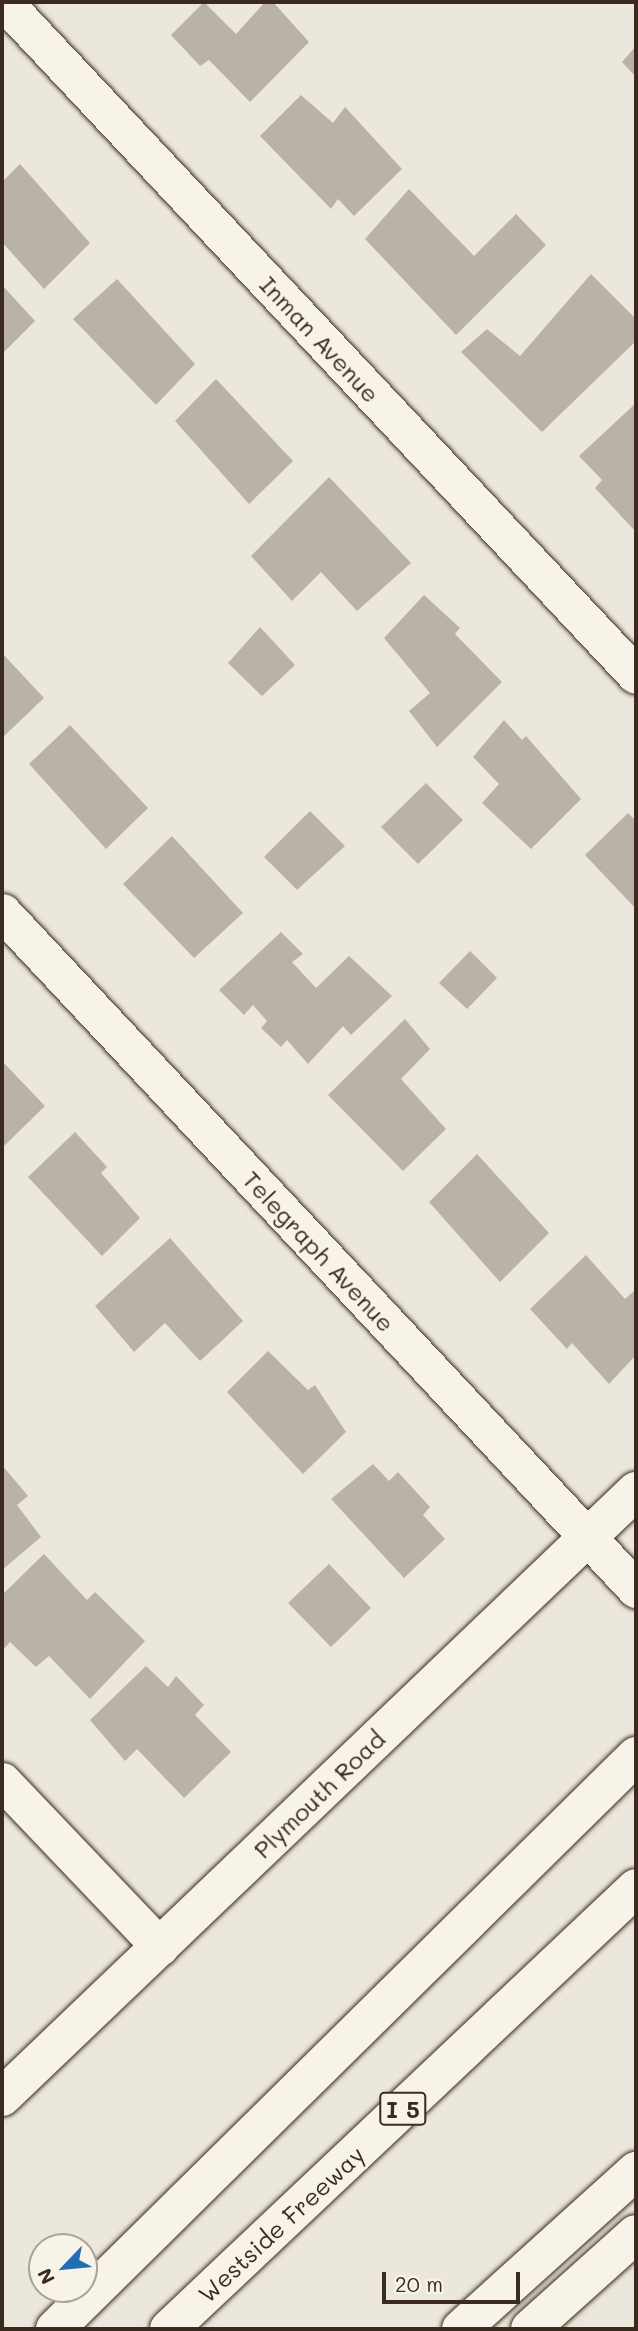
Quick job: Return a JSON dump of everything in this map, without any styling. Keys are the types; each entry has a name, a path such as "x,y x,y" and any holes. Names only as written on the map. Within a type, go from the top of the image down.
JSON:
{"main road":[{"name":"Plymouth Road","path":"2,2097 636,1491"},
{"path":"55,2329 628,1765"},
{"name":"Westside Freeway","path":"169,2329 636,1888"},
{"path":"461,2329 636,2171"},
{"path":"530,2329 636,2234"}],"street":[{"name":"Inman Avenue","path":"4,2 636,676"},
{"name":"Telegraph Avenue","path":"2,912 636,1589"},
{"path":"2,1781 160,1947"}],"building":[{"path":"204,2 236,34 265,2 273,2 309,42 250,102 209,60 200,66 171,35"},
{"path":"636,46 636,77 622,62"},
{"path":"301,95 333,123 345,107 402,169 354,216 338,199 331,209 260,136"},
{"path":"20,164 90,243 44,289 2,242 2,182"},
{"path":"409,189 474,256 516,214 546,245 456,335 365,239"},
{"path":"591,274 636,319 636,341 542,432 461,352 487,329 520,356"},
{"path":"117,279 195,364 156,405 73,319"},
{"path":"2,285 35,321 2,354"},
{"path":"216,379 293,461 249,504 175,421"},
{"path":"636,403 636,532 595,488 602,480 579,456"},
{"path":"329,477 411,563 357,611 321,572 292,601 251,556"},
{"path":"424,595 460,628 455,634 502,682 437,747 409,711 430,693 384,638"},
{"path":"260,627 295,665 262,696 228,663"},
{"path":"2,653 44,698 2,738"},
{"path":"504,720 522,740 526,736 581,799 531,849 482,803 499,784 473,757"},
{"path":"70,725 148,808 106,849 29,764"},
{"path":"426,783 463,820 418,864 381,827"},
{"path":"310,811 345,846 297,890 264,857"},
{"path":"628,813 636,821 636,909 585,855"},
{"path":"172,836 243,913 194,958 123,884"},
{"path":"281,932 303,954 292,962 316,988 349,956 392,996 351,1035 343,1026 308,1064 287,1040 281,1047 261,1028 267,1021 253,1005 244,1015 219,990"},
{"path":"470,951 497,978 467,1009 439,983"},
{"path":"405,1019 430,1049 401,1079 446,1129 403,1171 328,1095"},
{"path":"2,1061 45,1106 2,1148"},
{"path":"75,1132 107,1167 101,1173 140,1218 102,1256 28,1177"},
{"path":"477,1154 549,1233 500,1282 429,1202"},
{"path":"170,1238 243,1321 200,1361 165,1323 134,1352 95,1306"},
{"path":"586,1255 625,1299 636,1289 636,1355 609,1384 572,1343 567,1349 530,1309"},
{"path":"268,1351 308,1390 315,1385 346,1432 303,1474 227,1392"},
{"path":"373,1464 389,1481 398,1472 430,1507 423,1515 445,1539 404,1578 331,1499"},
{"path":"2,1465 28,1496 17,1505 41,1537 2,1570"},
{"path":"44,1554 87,1600 95,1592 145,1641 90,1699 49,1656 36,1667 10,1642 2,1651 2,1595"},
{"path":"329,1564 371,1608 331,1647 288,1603"},
{"path":"146,1666 168,1687 176,1676 204,1705 195,1715 231,1752 184,1798 137,1749 125,1761 90,1720"}]}
